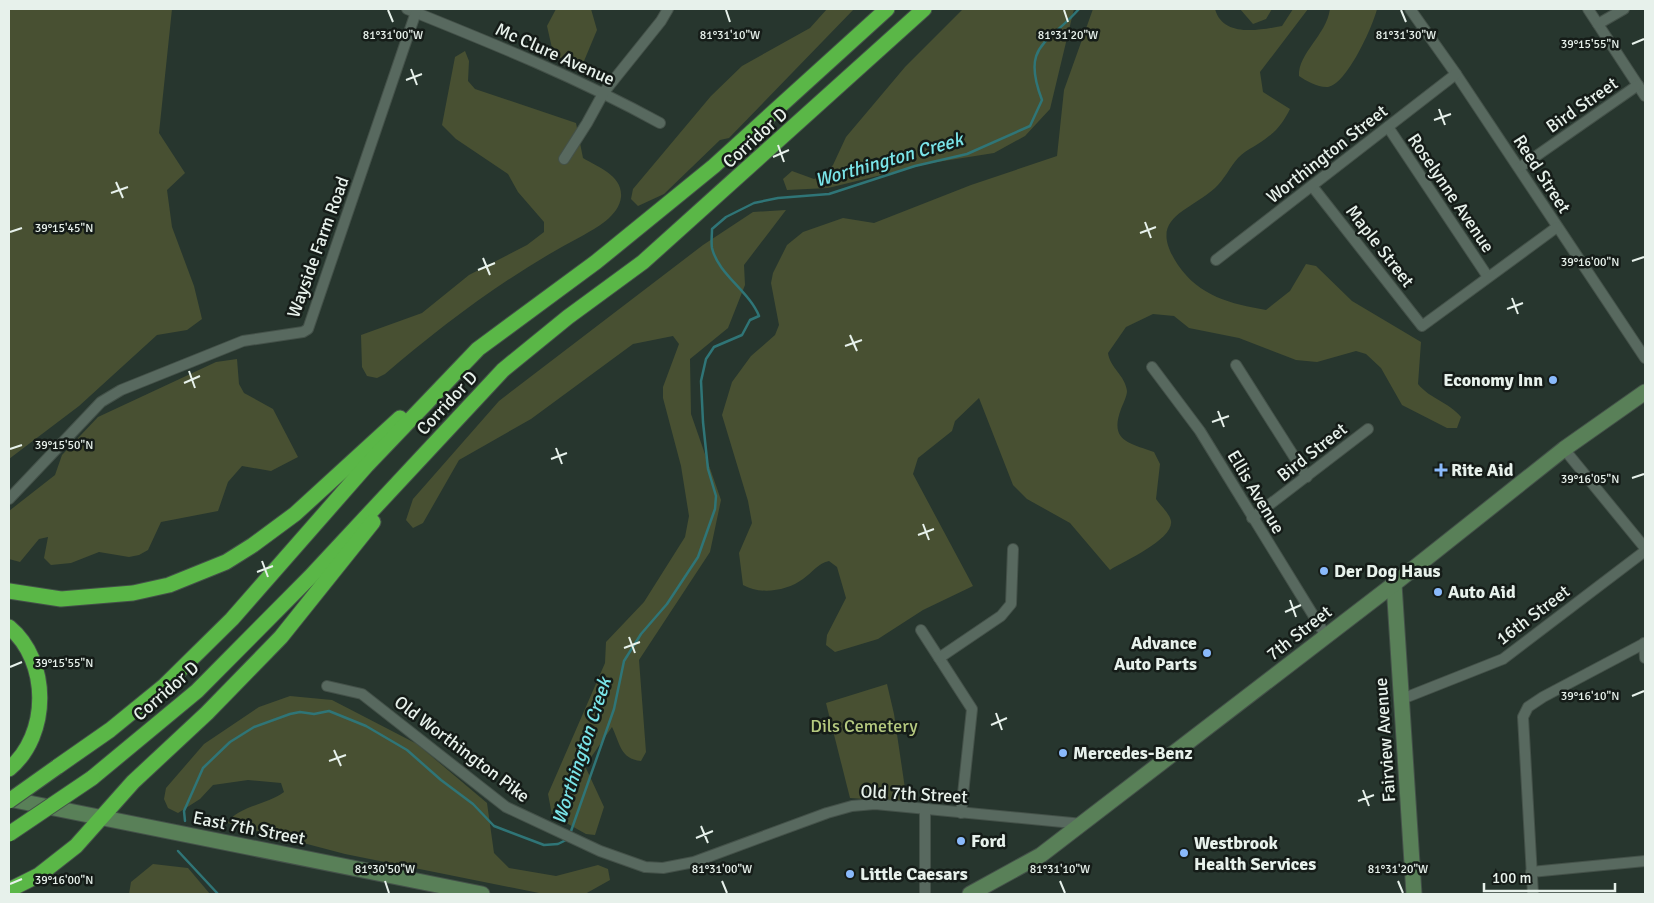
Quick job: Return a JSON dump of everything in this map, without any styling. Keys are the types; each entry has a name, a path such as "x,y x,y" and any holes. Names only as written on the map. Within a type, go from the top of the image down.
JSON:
{"highway":[{"name":"Corridor D","path":"9,800 110,730 164,686 232,619 367,465 478,350 596,262 714,166 887,9"},
{"name":"Corridor D","path":"9,834 92,778 197,691 310,576 503,370 568,316 644,262 924,9"},
{"path":"9,591 60,599 133,593 169,585 226,562 295,514 336,474 478,350"},
{"path":"9,890 39,875 69,852 133,782 207,714 281,637 354,548 420,460"},
{"path":"9,627 31,656 39,677 41,693 31,738 14,765"}],"main road":[{"name":"7th Street","path":"970,894 1034,860 1083,824 1394,584 1564,449 1645,392"},
{"name":"Fairview Avenue","path":"1394,584 1414,894"},
{"name":"East 7th Street","path":"9,800 482,894"}],"street":[{"path":"564,159 604,92 661,21 668,9"},
{"name":"Reed Street","path":"1410,9 1456,74 1645,358"},
{"path":"1588,9 1645,96"},
{"path":"1598,24 1624,9"},
{"name":"Mc Clure Avenue","path":"412,11 541,62 604,92 660,124"},
{"name":"Wayside Farm Road","path":"9,499 101,402 121,390 243,341 303,332 308,329 412,11"},
{"name":"Worthington Street","path":"1216,260 1456,74"},
{"name":"Bird Street","path":"1519,168 1638,85"},
{"name":"Roselynne Avenue","path":"1388,127 1488,277"},
{"name":"Maple Street","path":"1312,186 1422,326 1488,277"},
{"path":"1488,277 1557,227"},
{"path":"1236,365 1307,477"},
{"name":"Ellis Avenue","path":"1152,367 1200,430 1252,518 1326,636"},
{"name":"Bird Street","path":"1252,518 1368,429"},
{"path":"1564,449 1645,550"},
{"path":"939,658 1001,616 1011,604 1013,595 1010,566 1013,549"},
{"name":"16th Street","path":"1402,699 1503,659 1645,550"},
{"path":"921,630 972,709 962,812"},
{"path":"1532,894 1523,717 1528,707 1577,677 1645,643 1645,658"},
{"name":"Old Worthington Pike","path":"327,686 362,694 506,807 552,830 628,863 663,868"},
{"name":"Old 7th Street","path":"663,868 694,862 827,813 852,806 875,804 1083,824"},
{"path":"924,894 925,810"},
{"path":"1531,872 1645,861"}],"green space":[{"path":"9,9 172,9 159,133 185,173 167,190 172,227 194,286 202,319 187,330 157,335 79,406 9,459"},
{"path":"556,9 591,9 597,30 584,61 554,57 547,26"},
{"path":"827,9 854,9 729,138 720,140 664,194 638,206 631,199 633,189 711,96 742,66 810,28"},
{"path":"963,9 1074,9 1050,109 1025,136 994,153 931,163 828,188 787,190 783,179 792,171 814,179 823,176 833,165 846,137 905,67"},
{"path":"1093,9 1215,9 1219,18 1226,24 1243,30 1253,30 1282,26 1293,9 1308,9 1260,72 1263,92 1290,109 1286,117 1272,134 1238,158 1215,188 1182,211 1174,219 1168,227 1166,237 1169,249 1186,276 1206,291 1240,305 1266,310 1290,291 1306,264 1316,266 1352,301 1421,342 1418,384 1461,417 1457,428 1447,428 1402,405 1381,368 1366,354 1356,351 1317,362 1296,360 1239,338 1189,328 1174,316 1153,314 1126,327 1108,353 1109,358 1126,385 1127,391 1118,420 1120,434 1129,443 1154,452 1160,464 1156,499 1171,521 1170,528 1165,535 1147,549 1110,570 1070,523 1027,499 1013,485 979,398 955,421 952,431 918,458 913,474 973,586 923,610 878,639 835,652 826,645 827,635 846,598 837,567 829,561 818,566 797,583 781,589 765,591 743,585 739,553 752,523 748,501 722,415 732,382 751,356 775,335 779,325 771,283 773,273 787,245 803,232 843,218 874,223 971,185 1057,156 1064,90"},
{"path":"1240,9 1272,9 1266,19 1253,24"},
{"path":"1330,9 1377,9 1365,40 1351,65 1335,83 1324,87 1313,84 1299,76 1303,60 1323,28"},
{"path":"465,51 469,61 468,81 475,89 576,123 583,158 608,173 618,183 621,190 619,204 606,221 530,266 480,299 385,374 377,378 367,376 362,367 361,335 422,313 469,275 527,245 544,232 544,222 518,192 508,174 456,139 442,125 455,57"},
{"path":"786,210 744,265 745,285 728,328 690,359 691,414 721,500 710,552 639,660 646,752 641,761 634,760 625,754 612,727 585,766 604,807 595,835 586,834 552,815 548,794 605,663 606,642 644,602 685,537 689,516 681,466 663,398 663,387 679,344 673,336 633,344 531,419 459,460 423,523 413,528 406,520 413,499 499,401 703,245 753,212"},
{"path":"237,359 239,384 244,393 273,409 298,457 271,471 242,466 228,482 218,511 161,522 148,550 139,555 129,557 99,552 71,563 51,565 44,558 48,537 39,539 20,562 9,559 9,511 55,475 62,455 98,417 216,362"},
{"name":"Dils Cemetery","path":"887,684 894,714 907,802 850,798 826,703"},
{"path":"290,696 332,700 417,744 487,803 494,853 509,868 556,876 598,865 608,869 610,880 585,894 544,894 345,854 227,823 232,817 245,809 284,792 281,783 248,780 213,785 200,799 178,813 168,808 164,799 166,788 204,744 259,707"},
{"path":"153,864 188,868 210,894 129,894 131,882"}],"waterway":[{"name":"Worthington Creek","path":"570,834 614,709 624,661 641,634 667,604 698,557 715,509 716,496 708,469 703,422 701,381 706,359 714,347 742,335 750,320 759,316 748,298 720,266 715,257 712,246 712,229 726,217 754,203 778,198 829,194 915,166 967,154 1030,126 1042,100 1034,68 1036,57 1048,39 1079,9"},
{"name":"Worthington Creek","path":"185,821 184,811 203,768 230,742 254,727 290,714 300,712 314,714 329,711 366,726 407,750 441,780 473,804 494,826 544,845 558,844 568,839"},
{"name":"Worthington Creek","path":"178,851 218,894"}],"place":[{"name":"Economy Inn","path":"1553,380"},
{"name":"Rite Aid","path":"1441,470"},
{"name":"Der Dog Haus","path":"1324,571"},
{"name":"Auto Aid","path":"1438,592"},
{"name":"Advance Auto Parts","path":"1207,653"},
{"name":"Mercedes-Benz","path":"1063,753"},
{"name":"Ford","path":"961,841"},
{"name":"Westbrook Health Services","path":"1184,853"},
{"name":"Little Caesars","path":"850,874"}]}
